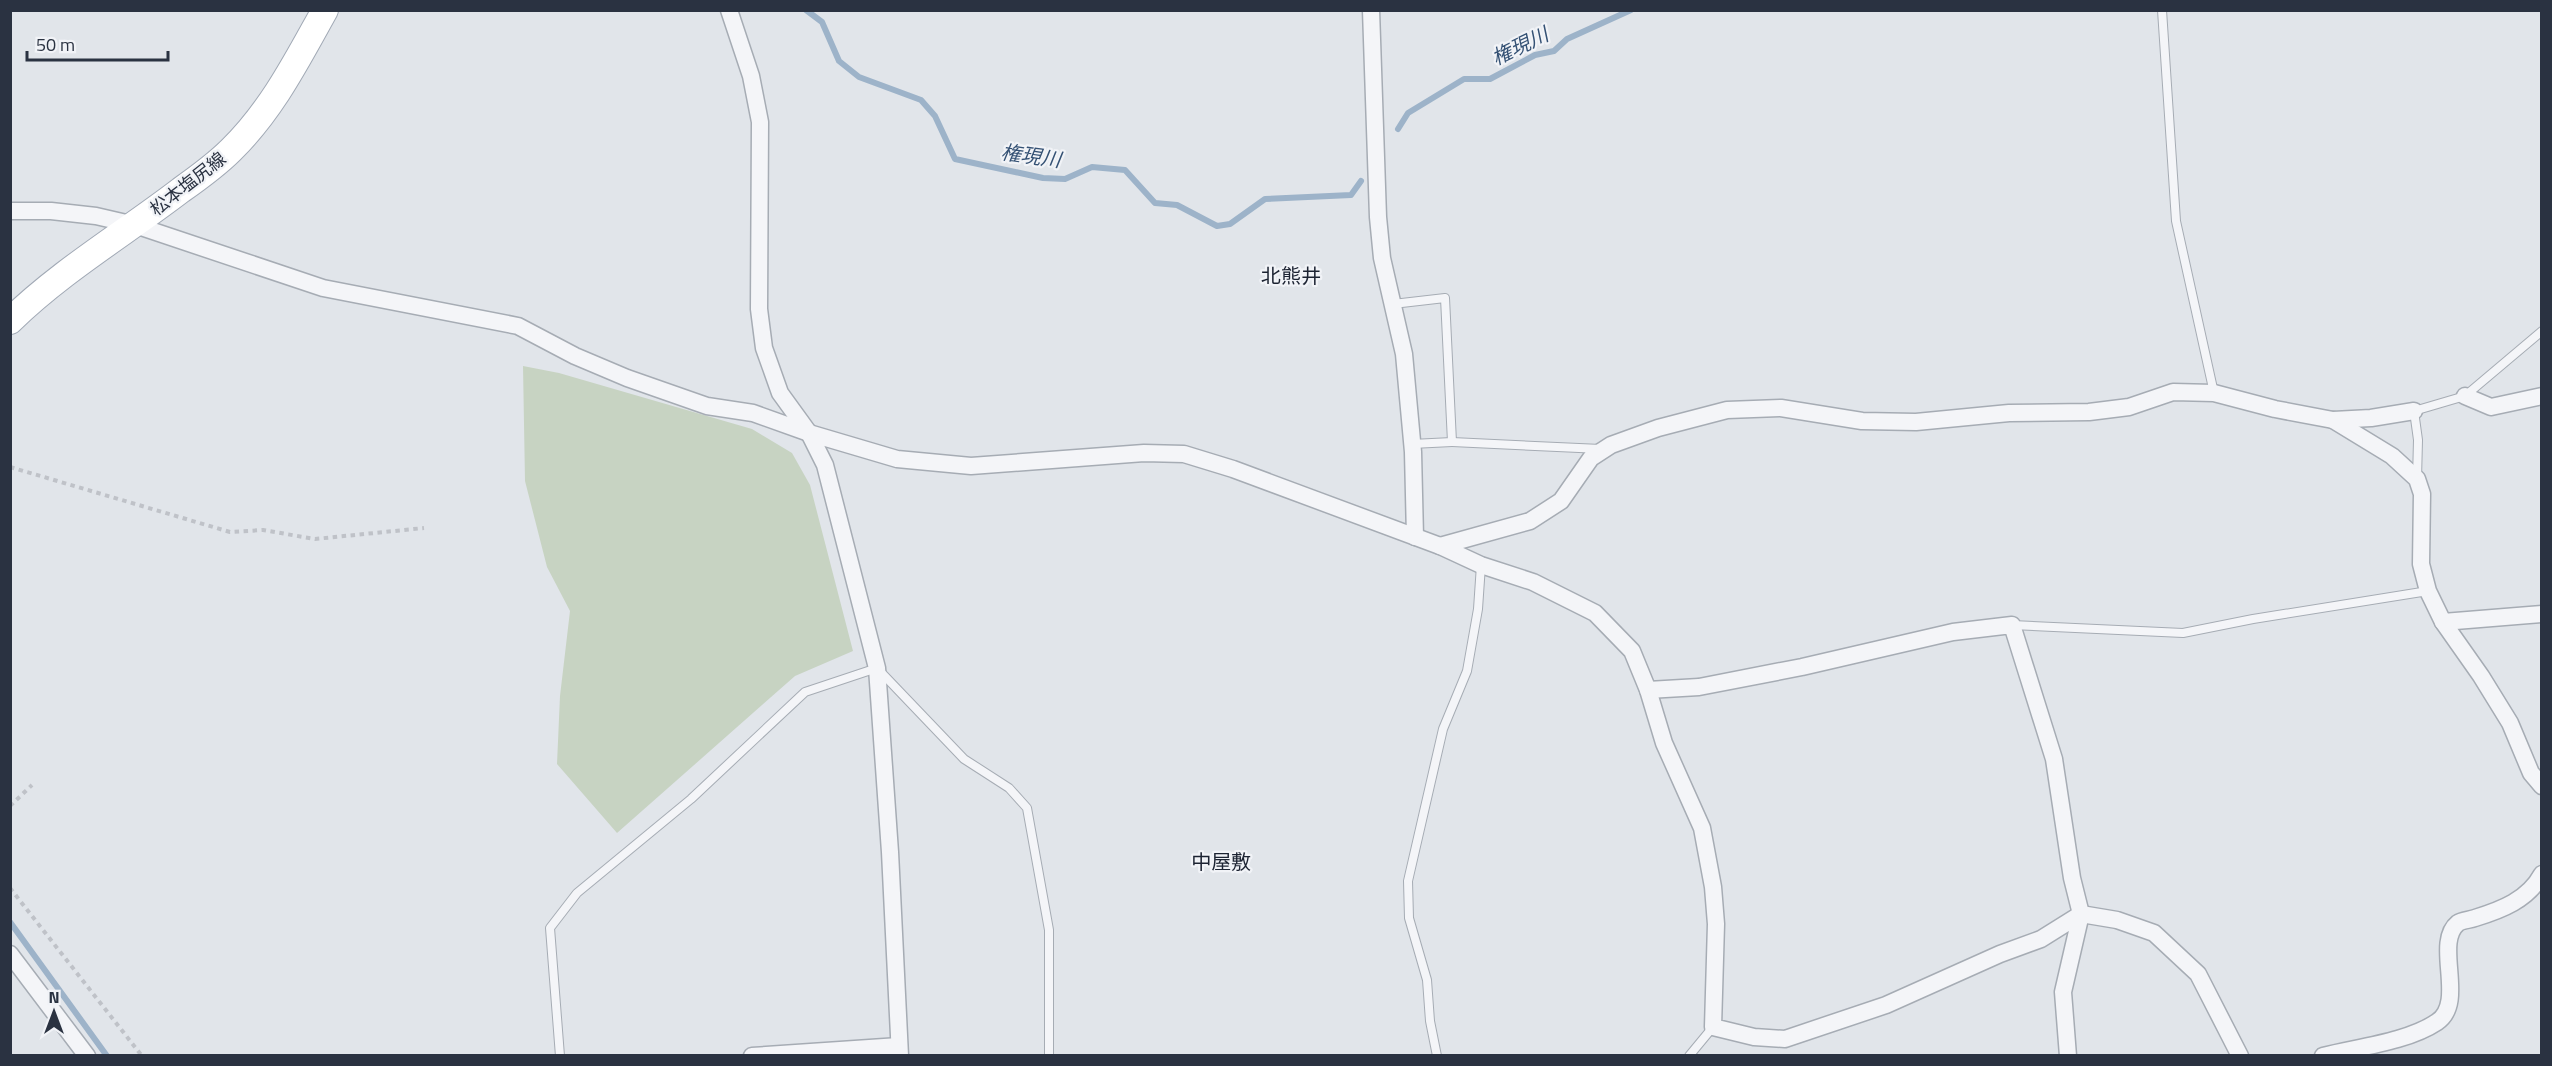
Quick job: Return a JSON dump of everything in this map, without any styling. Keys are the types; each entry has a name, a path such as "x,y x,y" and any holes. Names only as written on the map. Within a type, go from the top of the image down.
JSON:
{"main road":[{"name":"松本塩尻線","path":"10,321 63,277 135,225 230,151 259,120 291,74 325,10"}],"street":[{"path":"729,10 751,76 760,122 759,309 764,348 780,393 809,433 825,465 877,668 890,852 899,1051 752,1056"},
{"path":"1371,10 1378,217 1382,258 1404,354 1412,444 1415,537"},
{"path":"10,211 51,211 96,216 135,225 323,288 518,326 575,356 627,378 707,406 753,413 809,433 897,459 971,466 1144,453 1184,454 1440,546 1481,565 1533,582 1594,613 1632,651 1648,690 1664,743 1702,828 1713,887 1716,924 1713,1027 1754,1037 1785,1039 1886,1005 2000,954 2041,939 2081,914 2116,920 2154,933 2198,974 2240,1056"},
{"path":"1440,546 1530,521 1561,501 1591,458 1605,449 1658,428 1727,410 1781,408 1862,421 1916,422 2009,413 2089,412 2129,407 2174,392 2214,393 2275,409 2333,420 2371,418 2415,411"},
{"path":"2465,396 2491,407 2541,396"},
{"path":"2333,420 2392,456 2417,479 2422,495 2421,564 2428,591 2443,622 2481,676 2510,723 2531,773 2541,786"},
{"path":"2443,622 2541,614"},
{"path":"1648,690 1699,687 1802,667 1953,632 2012,625 2054,759 2072,878 2081,914 2063,992 2068,1056"},
{"path":"2323,1056 2412,1034 2439,1021 2449,1005 2449,935 2458,923 2509,907 2536,884 2541,874"},
{"path":"10,954 87,1056"}],"lane":[{"path":"2162,10 2176,221 2214,393"},
{"path":"1393,304 1445,298 1452,442"},
{"path":"2417,479 2418,440 2415,411 2465,396 2541,331"},
{"path":"1412,444 1452,442 1605,449"},
{"path":"1437,1056 1430,1021 1427,980 1409,918 1408,881 1443,729 1467,671 1478,609 1481,565"},
{"path":"2012,625 2183,633 2253,619 2428,591"},
{"path":"560,1056 550,928 577,893 691,799 804,692 877,668 964,759 1009,788 1027,808 1049,930 1049,1056"},
{"path":"1689,1056 1713,1027"}],"path":[{"path":"10,467 230,532 263,530 315,539 424,528"},
{"path":"10,806 32,785"},
{"path":"10,888 142,1056"}],"green space":[{"path":"523,366 559,373 752,429 792,453 810,485 853,651 795,676 617,833 557,764 560,696 570,611 547,567 525,481"}],"waterway":[{"name":"権現川","path":"806,10 822,22 839,61 859,77 921,100 935,116 955,159 1043,178 1065,179 1092,167 1125,170 1155,203 1177,205 1217,226 1230,224 1265,199 1351,195 1361,181"},
{"name":"権現川","path":"1398,129 1408,113 1464,79 1490,79 1535,55 1554,51 1567,39 1631,10"},
{"path":"10,922 107,1056"}],"district":[{"name":"北熊井","path":"1291,276"},
{"name":"中屋敷","path":"1221,862"}]}
